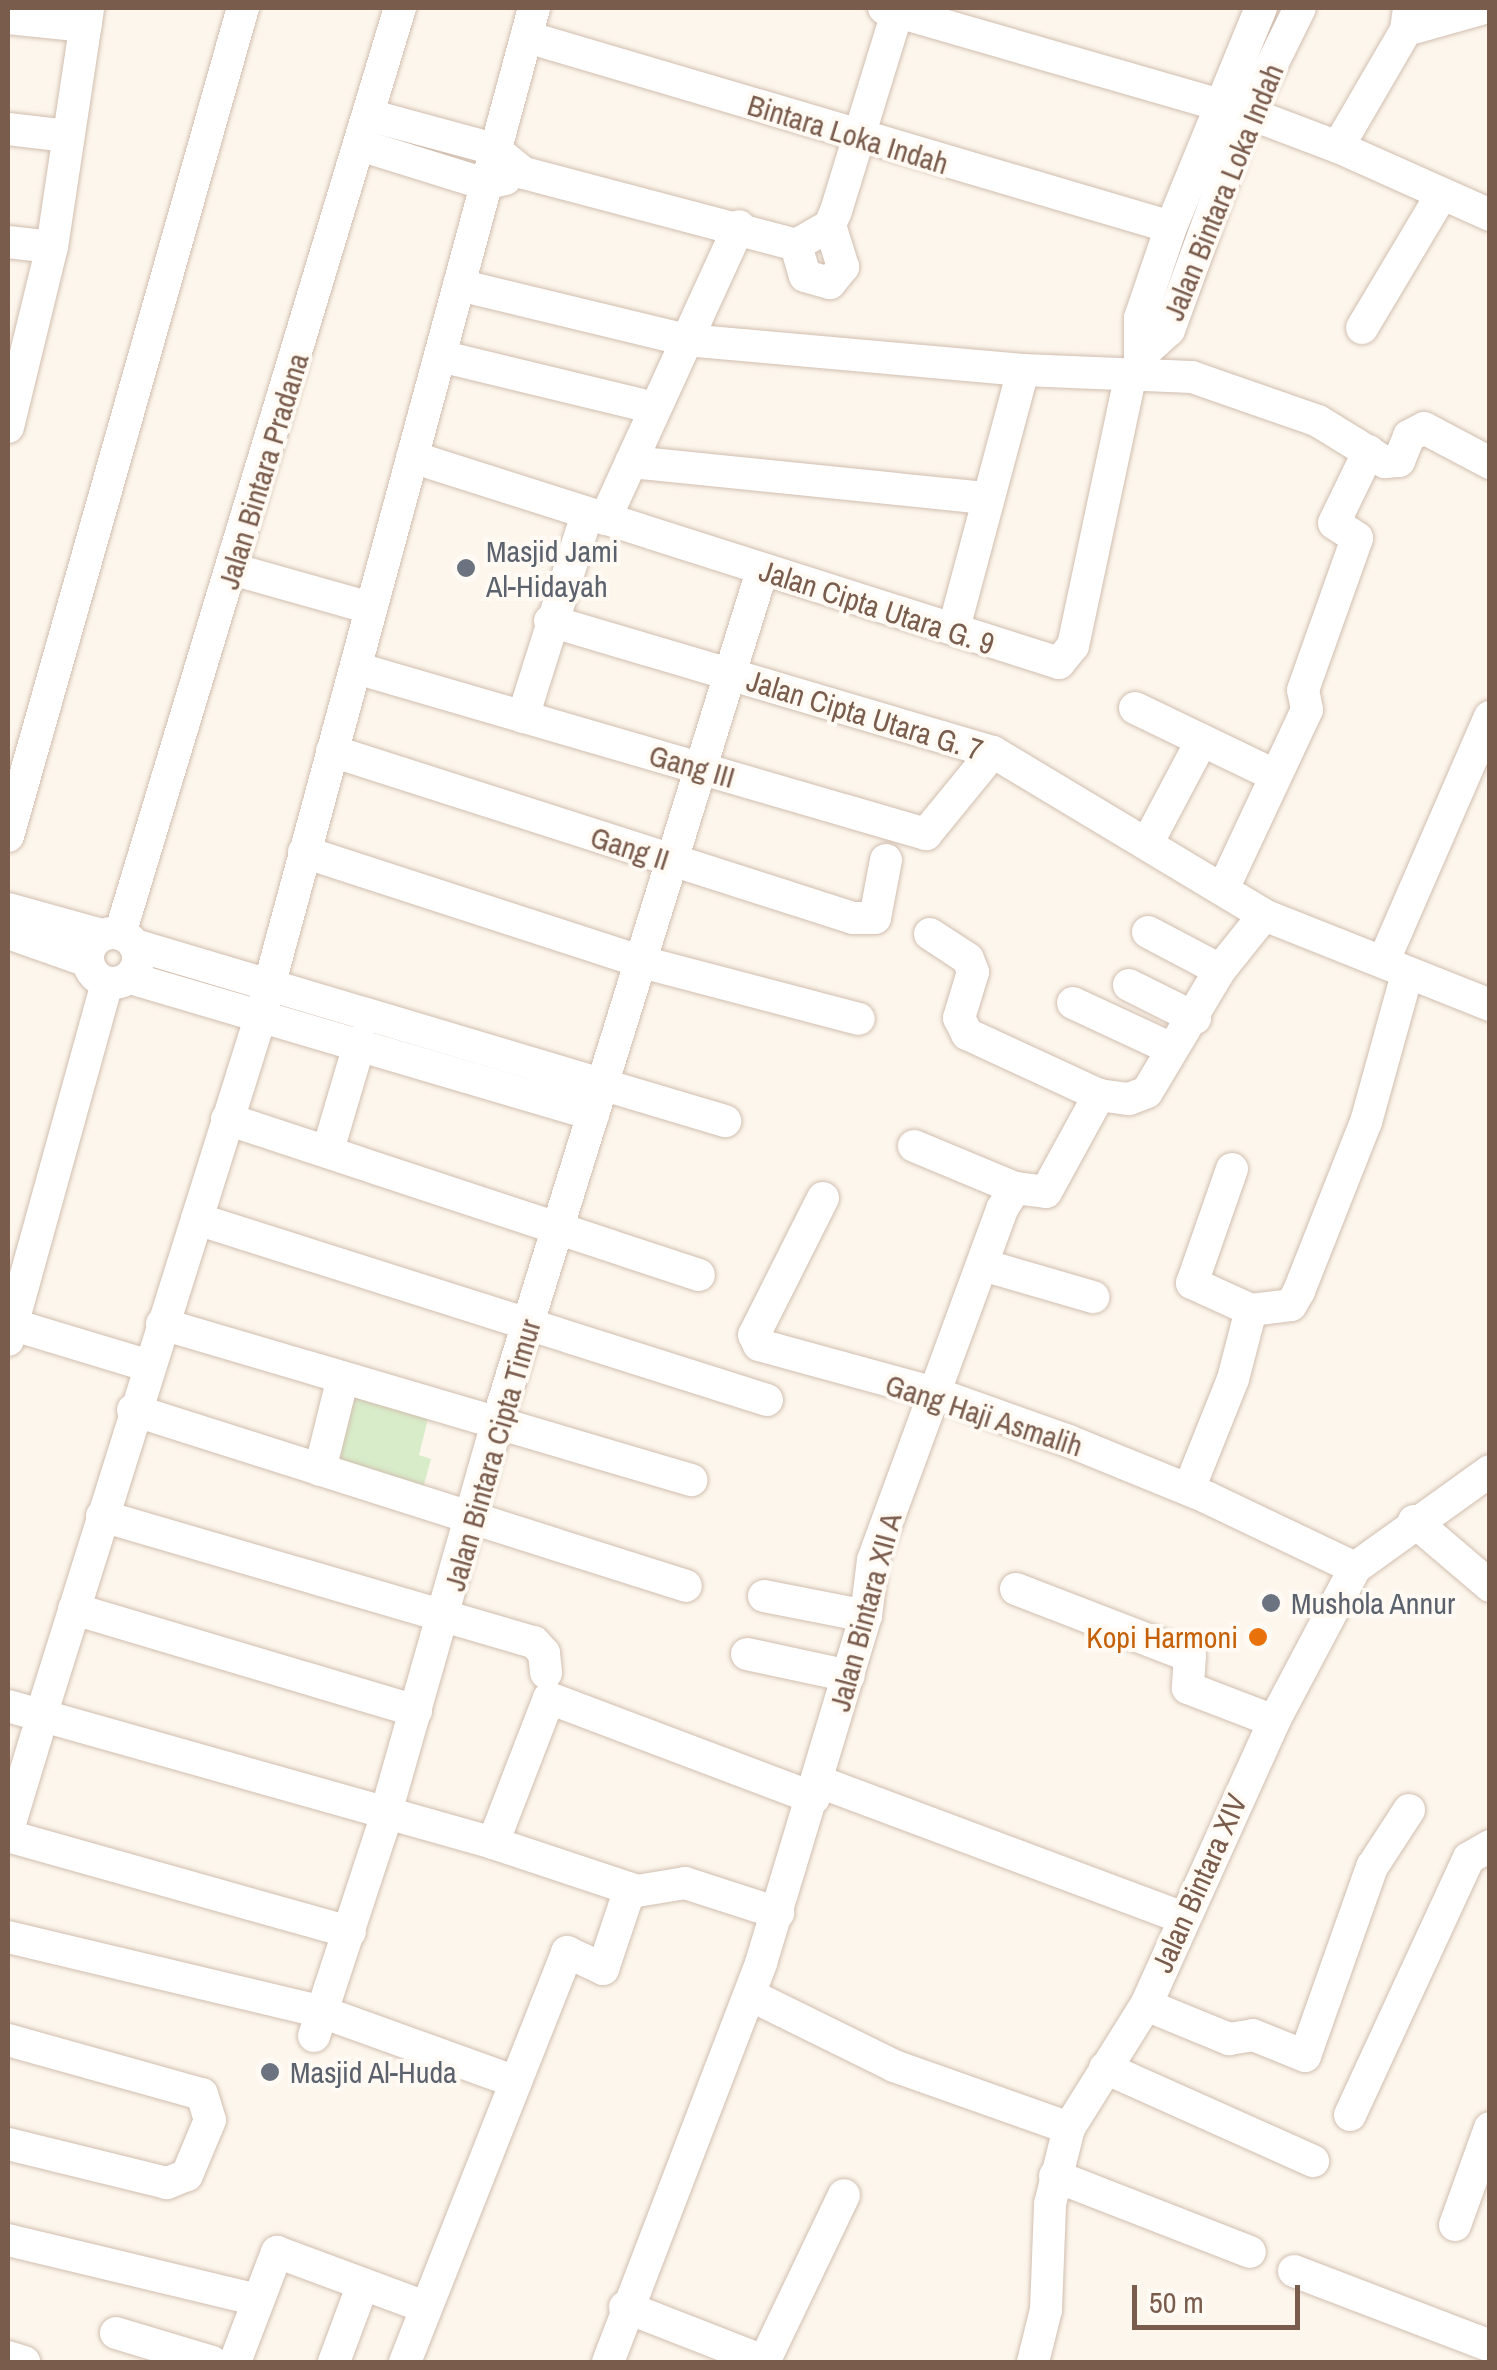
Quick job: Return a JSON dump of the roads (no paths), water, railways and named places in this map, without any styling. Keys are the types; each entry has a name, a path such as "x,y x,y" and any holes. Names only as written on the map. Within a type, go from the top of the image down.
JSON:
{"street":[{"path":"8,836 243,8"},
{"name":"Jalan Bintara Pradana","path":"17,1334 114,956 367,131 400,8"},
{"name":"Jalan Bintara Loka Indah","path":"1262,8 1234,109 1170,330 1140,356 1140,318 1170,227 1234,109 1300,8"},
{"path":"1338,147 1408,19 1485,8"},
{"path":"796,245 805,276 830,282 843,268 830,225 858,138 908,11 1234,109 1338,147 1490,215"},
{"path":"8,18 87,16 52,247 16,360 8,427"},
{"path":"350,1932 8,1833 146,1365 197,1219 266,996 530,22"},
{"name":"Bintara Loka Indah","path":"530,22 858,138 1170,227"},
{"path":"8,129 68,136"},
{"path":"367,131 494,149 524,174 739,226 796,245 830,225"},
{"path":"367,131 485,184 524,174"},
{"path":"1362,328 1442,194"},
{"path":"523,716 550,621 596,516 631,462 739,226"},
{"path":"8,242 52,247"},
{"path":"459,285 686,340 1130,378 1192,377 1318,421 1395,463 1409,436 1424,428 1490,463"},
{"path":"440,356 656,408"},
{"path":"954,628 985,498 1023,370"},
{"name":"Jalan Cipta Utara G. 9","path":"412,456 954,628 1050,664 1066,659 1130,378"},
{"path":"1223,889 1307,710 1304,690 1357,538 1334,523 1369,451"},
{"path":"631,462 985,498"},
{"path":"232,570 371,608"},
{"name":"Jalan Bintara Cipta Timur","path":"318,2024 350,1932 446,1614 496,1426 532,1322 762,570"},
{"name":"Jalan Cipta Utara G. 7","path":"550,621 993,752 1264,915 1490,1005"},
{"name":"Gang III","path":"356,668 926,834 993,752"},
{"path":"1135,708 1264,770"},
{"path":"1232,1169 1192,1283 1252,1310 1291,1305 1366,1122 1396,966 1490,717"},
{"path":"1148,842 1202,740"},
{"name":"Gang II","path":"332,751 674,862 870,920 886,860"},
{"path":"304,852 642,962 859,1019"},
{"path":"8,908 114,956"},
{"path":"930,934 968,959 973,972 959,1018 967,1034 1099,1094 1129,1099 1146,1092 1220,970 1264,915"},
{"path":"1148,932 1220,970"},
{"path":"8,933 266,996 598,1100"},
{"path":"1129,985 1194,1018"},
{"path":"266,996 360,1042 598,1100 725,1121"},
{"path":"1073,1004 1172,1049"},
{"path":"328,1150 360,1042"},
{"path":"914,1146 1015,1188 1046,1192 1099,1094"},
{"path":"227,1119 328,1150 557,1232 698,1275"},
{"name":"Jalan Bintara XII A","path":"608,2362 625,2307 750,1996 817,1790 866,1616 873,1560 1015,1188"},
{"name":"Gang Haji Asmalih","path":"823,1198 783,1269 754,1340 815,1365 934,1393 1189,1489 1355,1568"},
{"path":"197,1219 532,1322 767,1400"},
{"path":"983,1265 1093,1297"},
{"path":"1189,1489 1232,1379 1252,1310"},
{"path":"162,1324 342,1381 691,1480"},
{"path":"17,1334 146,1365"},
{"path":"320,1470 342,1381"},
{"path":"133,1410 686,1586"},
{"name":"Jalan Bintara XIV","path":"1034,2362 1046,2310 1055,2176 1069,2128 1146,2005 1181,1917 1274,1722 1355,1568 1414,1520 1490,1470"},
{"path":"102,1516 534,1642 544,1653 546,1673"},
{"path":"1414,1520 1490,1586"},
{"path":"1016,1590 1190,1656 1188,1688 1274,1722"},
{"path":"764,1596 866,1616"},
{"path":"74,1610 416,1711"},
{"path":"747,1654 849,1676"},
{"path":"493,1843 549,1698 1181,1917"},
{"path":"8,1706 493,1843 630,1889 684,1883 778,1913"},
{"path":"1146,2005 1229,2038 1253,2035 1305,2056 1372,1867 1409,1810"},
{"path":"1350,2115 1469,1858 1490,1846"},
{"path":"405,2362 567,1952 603,1969 630,1889"},
{"path":"8,1937 516,2082"},
{"path":"750,1996 894,2066 1069,2128"},
{"path":"8,2040 202,2094 210,2120 187,2176 167,2183 8,2144"},
{"path":"1105,2068 1313,2161"},
{"path":"1455,2225 1490,2128"},
{"path":"1055,2176 1250,2252"},
{"path":"625,2307 765,2362 844,2195"},
{"path":"8,2240 258,2300"},
{"path":"235,2362 278,2252 426,2307"},
{"path":"1294,2271 1490,2346"},
{"path":"334,2362 363,2284"},
{"path":"116,2333 212,2362"},
{"path":"8,2357 24,2362"}],"place":[{"name":"Masjid Jami Al-Hidayah","path":"466,568"},
{"name":"Mushola Annur","path":"1271,1603"},
{"name":"Kopi Harmoni","path":"1258,1637"},
{"name":"Masjid Al-Huda","path":"270,2072"}]}
